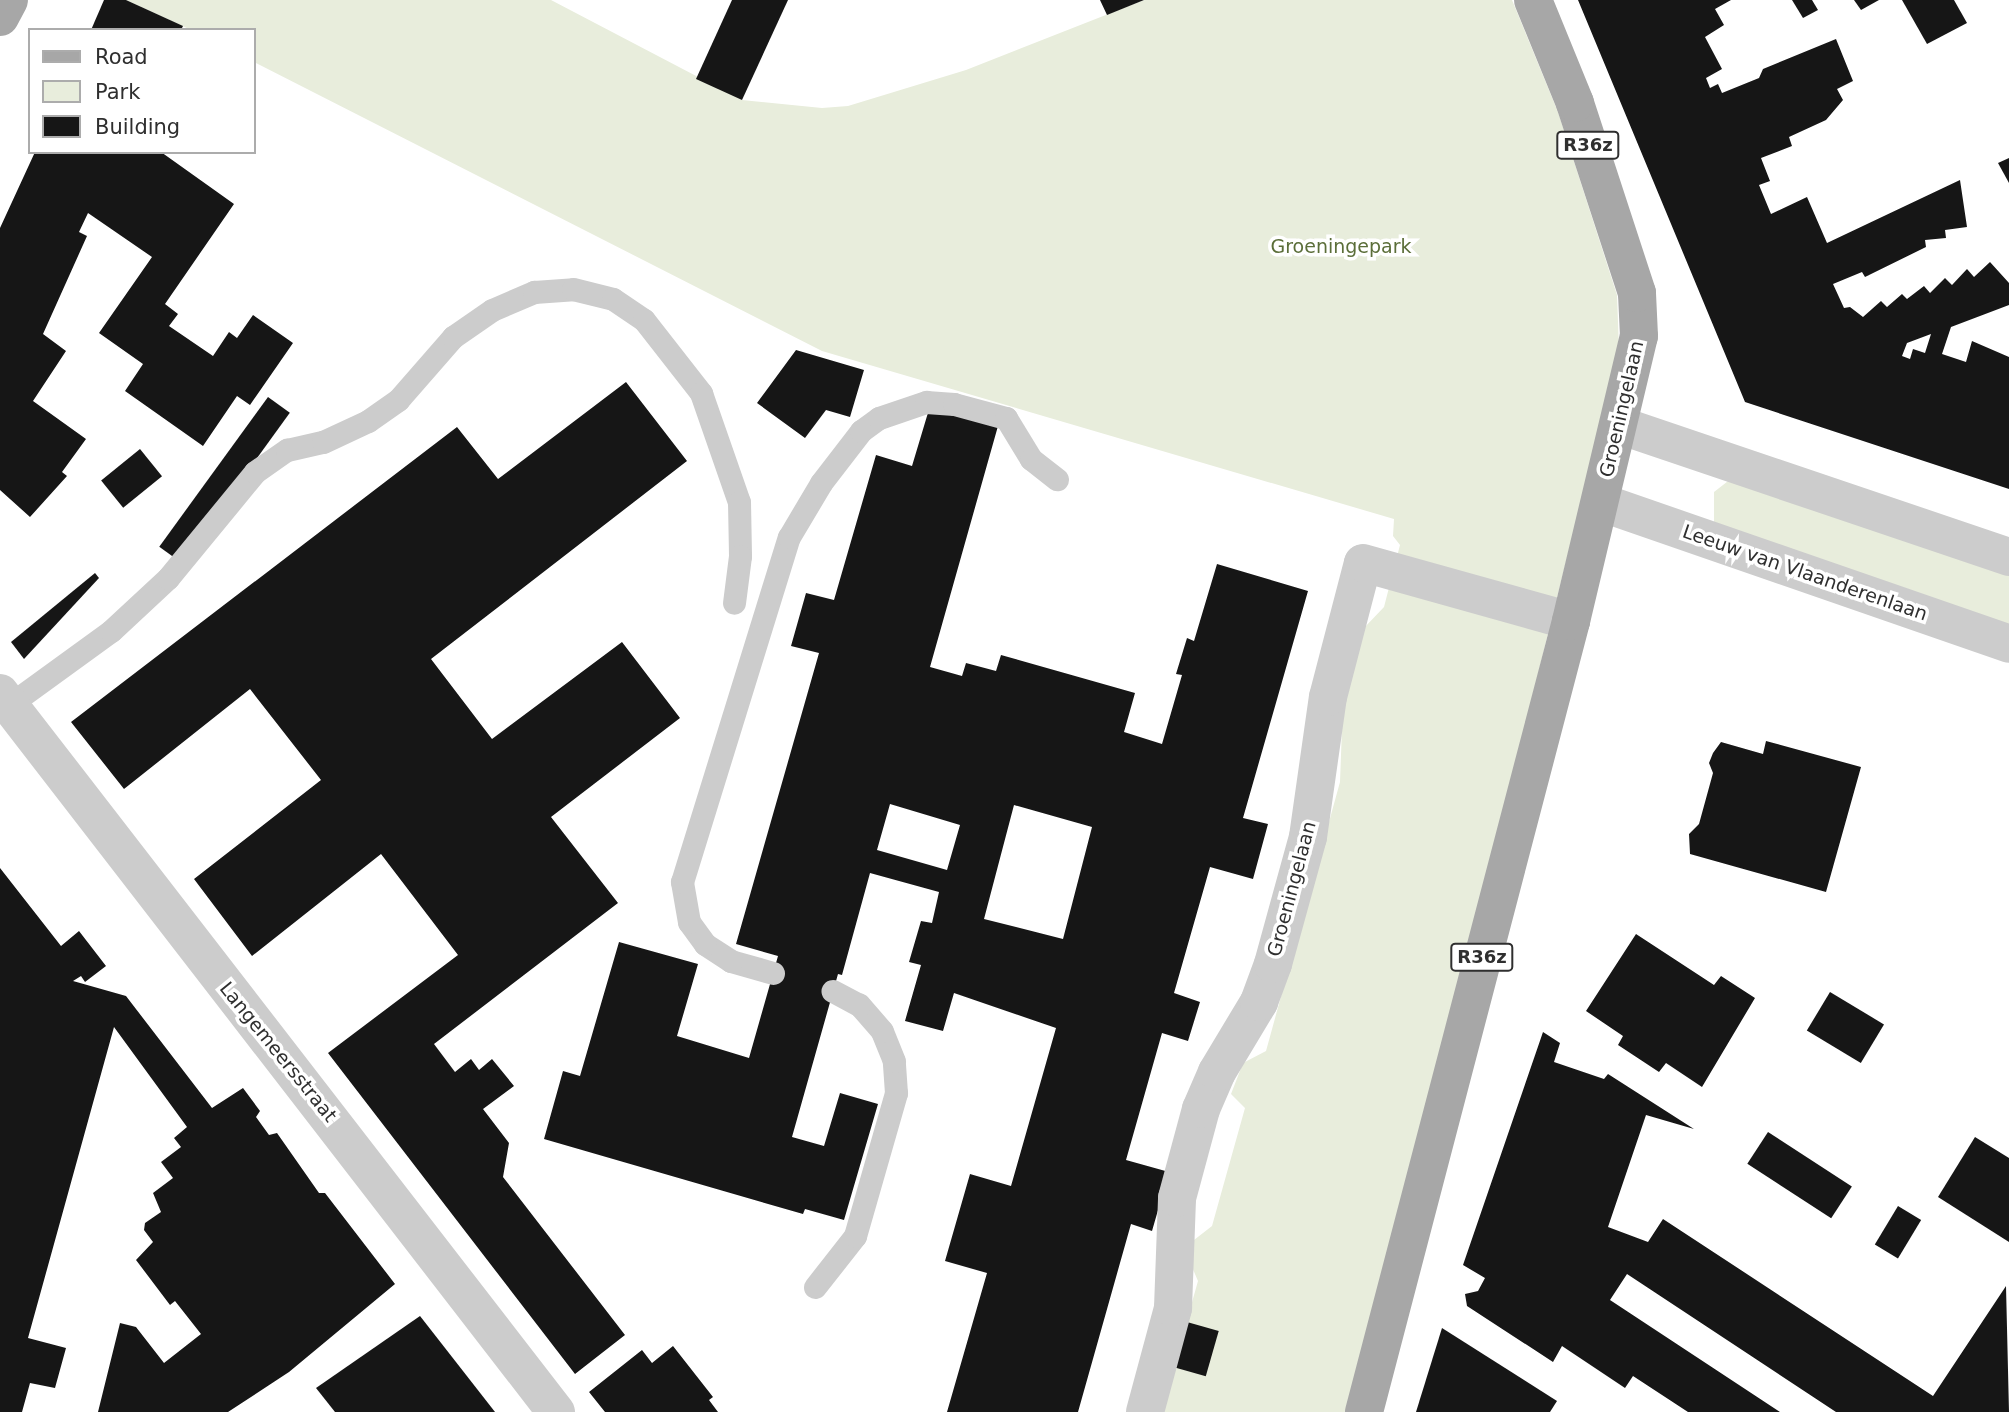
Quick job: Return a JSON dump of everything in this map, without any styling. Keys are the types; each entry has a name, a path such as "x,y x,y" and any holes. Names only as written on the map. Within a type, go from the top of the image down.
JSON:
{"main road":[{"path":"0,17 9,0"},
{"name":"Groeningelaan","path":"1364,1412 1572,621 1639,336 1637,293 1575,103 1533,0"}],"street":[{"path":"1619,425 2009,556"},
{"name":"Leeuw van Vlaanderenlaan","path":"1600,502 2009,644"},
{"name":"Groeningelaan","path":"1145,1412 1173,1308 1177,1198 1201,1109 1217,1072 1259,1002 1273,964 1308,837 1328,697 1363,563 1572,621"},
{"name":"Langemeersstraat","path":"4,699 556,1412"}],"lane":[{"path":"4,699 111,631 168,578 255,472 287,450 323,442 368,421 398,400 453,337 492,310 534,292 573,289 613,299 644,320 701,393 739,502 740,556 734,603"},
{"path":"773,972 731,961 705,944 690,922 682,882 789,537 821,483 861,431 879,418 926,402 954,404 1006,418 1031,459 1057,479"},
{"path":"815,1287 856,1236 896,1093 894,1061 882,1031 859,1005 834,991"}],"green space":[{"name":"Groeningepark","path":"126,0 551,0 742,100 822,108 848,106 966,70 1144,0 1512,0 1558,112 1617,295 1619,349 1354,1412 1161,1412 1198,1281 1192,1267 1194,1240 1212,1226 1245,1108 1231,1094 1243,1063 1266,1051 1340,782 1343,701 1364,628 1384,607 1400,545 1393,536 1394,519 822,351 256,63 256,28 187,28"},
{"path":"1732,478 2009,570 2009,631 1714,531 1714,492"}],"building":[{"path":"104,0 126,0 183,26 182,28 92,28"},
{"path":"732,0 788,0 742,100 696,79"},
{"path":"1100,0 1144,0 1107,15"},
{"path":"1578,0 1731,0 1715,9 1724,25 1705,37 1722,69 1706,78 1710,88 1718,84 1722,93 1759,78 1763,69 1836,39 1853,81 1837,89 1843,100 1826,120 1789,137 1792,146 1761,158 1770,181 1759,185 1771,214 1807,197 1827,243 1960,180 1967,227 1945,230 1946,238 1925,240 1926,247 1865,277 1862,272 1833,284 1844,308 1850,307 1863,317 1881,301 1887,307 1902,294 1907,299 1924,286 1930,293 1945,278 1952,285 1967,269 1974,277 1990,262 2009,283 2009,305 1951,327 1942,354 1966,362 1972,341 2009,357 2009,489 1745,402","holes":["1931,334 1925,353 1913,349 1910,359 1902,356 1907,343"]},
{"path":"1792,0 1812,0 1818,10 1803,18"},
{"path":"1854,0 1879,0 1861,10"},
{"path":"1902,0 1954,0 1967,23 1927,44"},
{"path":"34,154 164,154 234,204 165,304 178,314 169,326 213,356 229,332 237,338 253,315 293,343 250,405 237,396 203,446 125,391 143,364 99,333 152,257 88,213 79,232 87,236 43,334 66,351 33,401 86,439 62,472 67,476 30,517 0,490 0,228"},
{"path":"2009,158 2009,183 1998,163"},
{"path":"796,350 864,370 850,417 826,410 805,438 757,403"},
{"path":"626,382 687,461 431,659 492,739 622,642 680,718 551,817 618,903 434,1044 455,1072 471,1059 479,1070 492,1059 514,1086 483,1109 509,1143 503,1177 625,1335 575,1374 328,1053 458,955 381,854 252,956 194,879 321,780 250,689 124,789 71,722 457,427 498,479"},
{"path":"268,397 290,413 181,563 159,547"},
{"path":"930,406 998,426 930,667 962,676 966,663 996,671 1001,655 1135,693 1124,732 1162,744 1182,675 1176,674 1187,638 1194,641 1217,564 1308,591 1243,818 1268,824 1253,879 1210,867 1174,993 1200,1002 1188,1041 1162,1033 1126,1160 1169,1172 1152,1231 1131,1224 1078,1412 947,1412 987,1273 945,1261 970,1174 1011,1186 1056,1028 954,993 943,1031 905,1021 921,965 909,962 921,921 932,923 939,892 870,873 842,975 838,974 792,1137 824,1146 840,1093 878,1104 844,1220 805,1209 803,1214 544,1139 563,1071 580,1076 619,942 698,964 677,1036 749,1058 778,956 736,944 819,653 791,646 806,593 834,600 876,455 912,466","holes":["890,804 960,825 947,870 877,850","1014,805 1092,827 1063,939 984,919"]},
{"path":"140,449 162,476 123,508 101,480"},
{"path":"95,573 99,578 24,659 11,642"},
{"path":"1766,741 1861,767 1826,892 1690,854 1689,834 1699,824 1713,773 1709,763 1713,753 1721,742 1763,754"},
{"path":"0,868 61,946 79,931 106,966 85,982 81,976 73,981 126,996 212,1108 243,1088 260,1111 256,1117 269,1135 277,1133 319,1193 325,1193 395,1284 289,1372 228,1412 98,1412 120,1323 136,1327 164,1363 201,1334 175,1301 170,1305 136,1260 153,1242 144,1230 145,1223 161,1212 153,1193 173,1178 161,1162 181,1147 174,1138 187,1127 114,1027 28,1338 66,1348 55,1388 30,1383 22,1412 0,1412"},
{"path":"1636,934 1714,985 1721,976 1755,998 1702,1087 1666,1063 1659,1072 1618,1045 1623,1036 1586,1011"},
{"path":"1830,992 1884,1024 1861,1063 1807,1031"},
{"path":"1543,1032 1560,1043 1554,1062 1604,1079 1608,1074 1694,1129 1646,1115 1608,1227 1648,1242 1663,1219 1933,1396 2006,1286 2009,1412 1836,1412 1627,1274 1610,1300 1780,1412 1688,1412 1633,1376 1625,1388 1562,1346 1553,1362 1467,1306 1465,1294 1478,1291 1485,1278 1463,1265"},
{"path":"1768,1132 1852,1186 1831,1218 1747,1164"},
{"path":"1975,1137 2009,1158 2009,1242 1938,1197"},
{"path":"1898,1206 1921,1220 1898,1258 1875,1245"},
{"path":"420,1316 495,1412 335,1412 316,1388"},
{"path":"1187,1322 1219,1331 1206,1376 1174,1367"},
{"path":"1442,1328 1557,1401 1550,1412 1416,1412"},
{"path":"673,1346 713,1397 709,1400 718,1412 605,1412 589,1392 642,1350 652,1363"}]}
